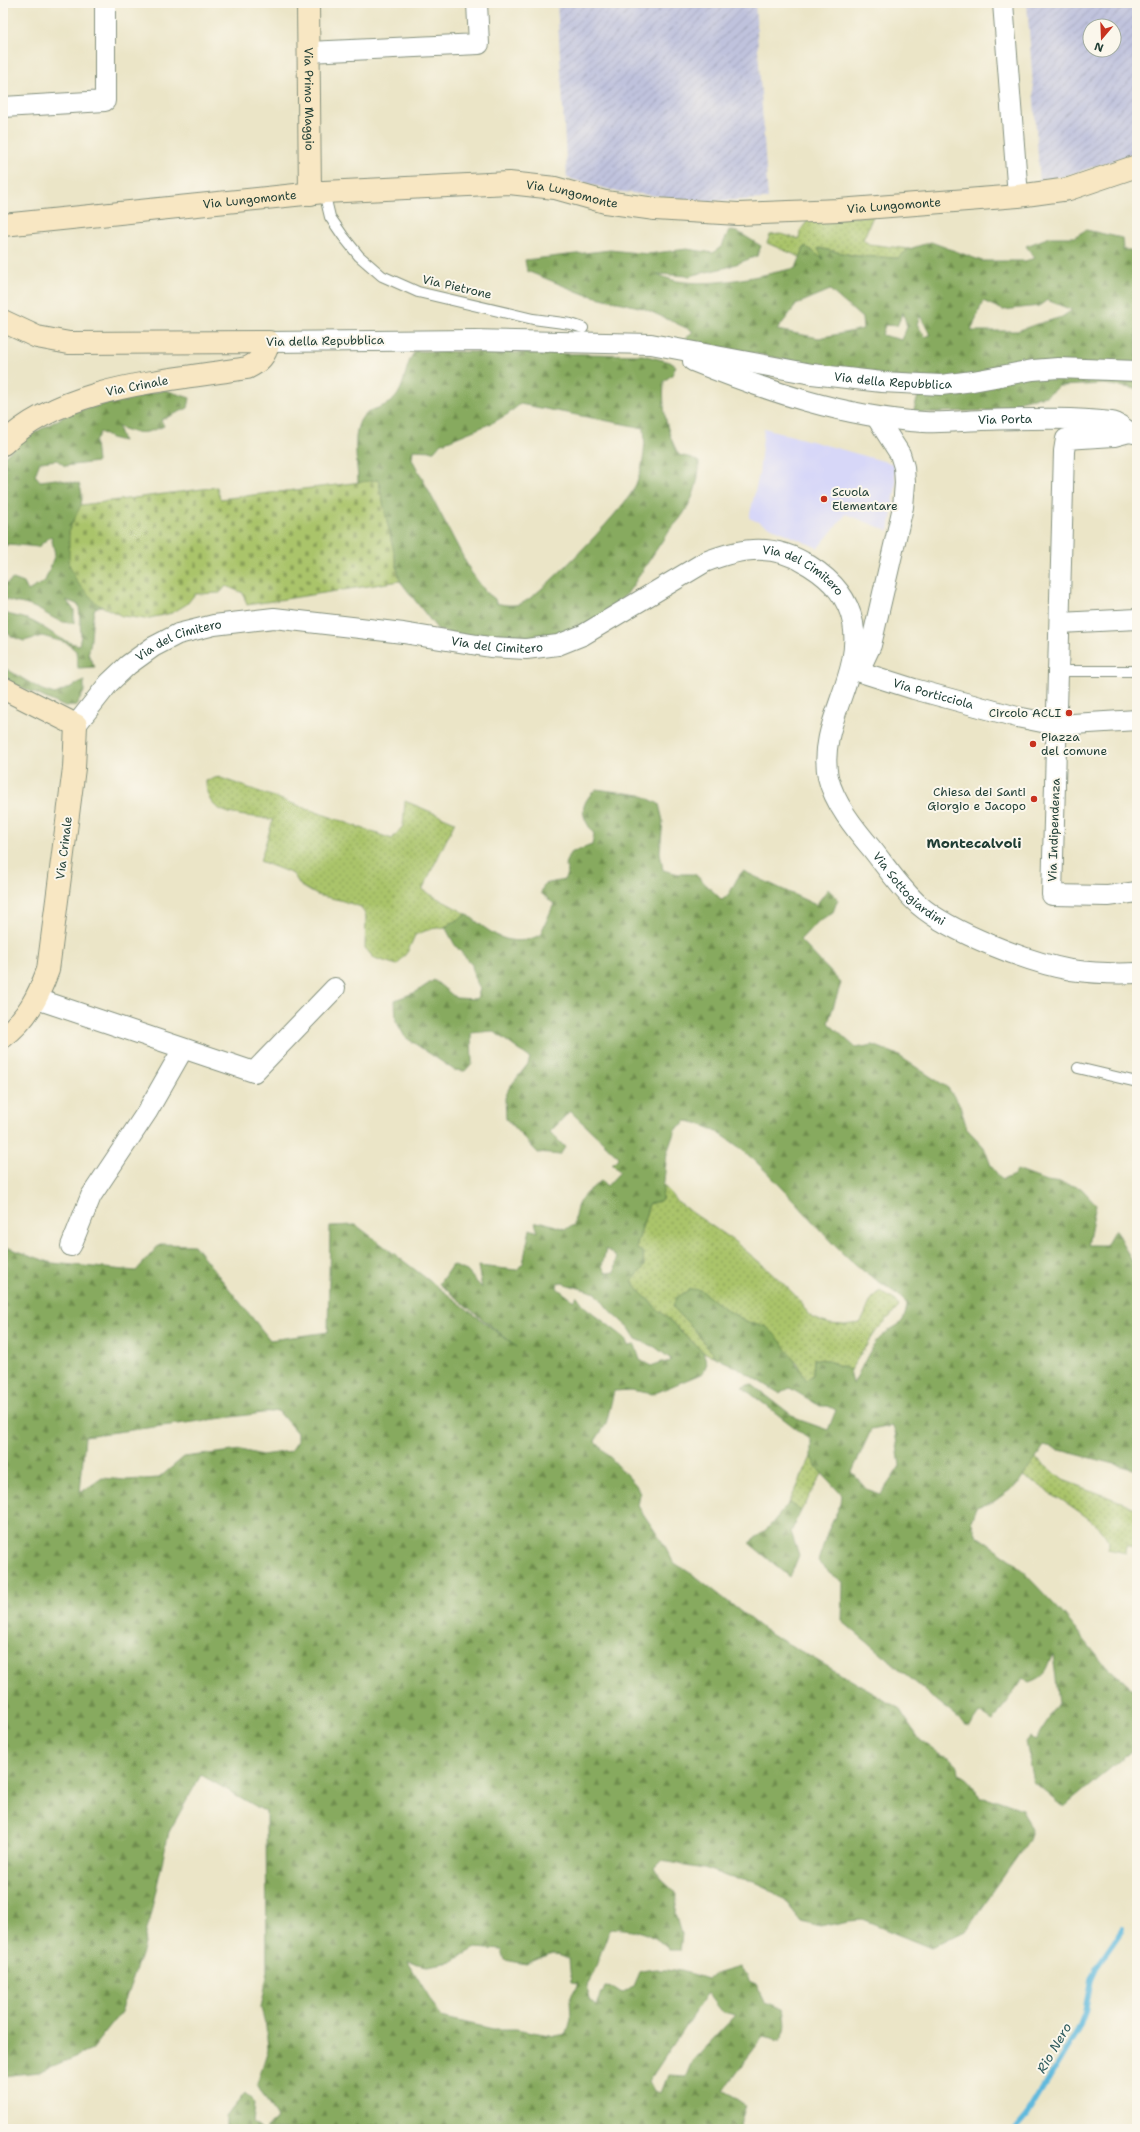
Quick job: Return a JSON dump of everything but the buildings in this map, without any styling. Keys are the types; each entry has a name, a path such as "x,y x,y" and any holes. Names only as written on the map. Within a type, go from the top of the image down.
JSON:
{"street":[{"path":"3,107 105,101 105,3"},
{"name":"Via Primo Maggio","path":"308,3 308,52 317,193"},
{"path":"308,52 479,44 477,3"},
{"path":"1003,3 1018,196"},
{"name":"Via Lungomonte","path":"3,225 317,193 509,183 555,188 605,202 655,209 738,214 839,210 1018,196 1069,189 1137,166"},
{"name":"Via della Repubblica","path":"3,320 37,337 69,343 474,340 651,344 812,374 882,382 941,385 1034,370 1058,368 1137,371"},
{"name":"Via Crinale","path":"3,444 16,431 39,417 96,394 126,387 247,368 256,364 266,354 269,342"},
{"name":"Via della Repubblica","path":"651,344 723,373 844,411 877,418"},
{"path":"851,669 864,660 870,645 904,496 904,467 900,454 877,418"},
{"name":"Via Porta","path":"877,418 925,422 1053,418 1119,423 1133,433"},
{"name":"Via Porta","path":"1060,623 1066,439 1114,436 1133,433"},
{"name":"Via del Cimitero","path":"76,725 109,683 128,665 153,647 178,634 206,626 274,618 403,633 490,647 532,648 558,645 583,635 705,562 746,549 770,550 786,554 817,570 838,589 850,608 854,628 855,654 851,669"},
{"path":"1137,619 1060,623 1057,725 1137,720"},
{"name":"Via Porticciola","path":"851,669 914,689 1017,717 1057,725"},
{"name":"Via Sottogiardini","path":"851,669 828,746 827,769 830,784 853,825 911,896 928,912 959,930 1053,966 1093,972 1137,973"},
{"path":"3,688 76,725"},
{"name":"Via Crinale","path":"3,1037 23,1018 37,999 48,970 74,768 76,725"},
{"name":"Via Indipendenza","path":"1057,725 1052,895 1108,896 1137,892"},
{"path":"37,999 254,1072 335,988"},
{"path":"71,1246 91,1196 147,1112 183,1049"}],"lane":[{"name":"Via Pietrone","path":"317,193 330,217 343,236 359,256 382,276 418,292 533,319 571,324 583,328"},
{"path":"1058,671 1137,671"},
{"path":"1078,1068 1137,1082"}],"shaded area":[{"path":"557,3 755,3 768,199 707,201 675,198 615,191 567,178"},
{"path":"1027,3 1137,3 1137,153 1040,184"},
{"name":"Scuola Elementare","path":"764,428 894,464 896,485 889,531 846,514 818,548 749,518 759,474"}],"green space":[{"path":"873,216 863,240 869,244 909,249 898,258 857,256 819,248 824,260 805,247 800,257 767,243 770,235 781,234 799,239 800,231 809,219"},
{"path":"729,230 740,233 761,246 757,256 728,267 689,276 656,274 674,280 692,282 707,283 737,280 796,268 805,246 823,259 818,248 857,256 898,258 909,249 931,242 982,261 1025,261 1035,258 1026,246 1050,237 1074,237 1086,230 1122,238 1123,250 1130,250 1137,253 1137,389 1104,384 1059,386 1046,396 1023,400 1002,410 913,413 919,393 849,372 685,340 693,331 643,308 584,294 527,271 525,260 610,250 648,254 687,249 713,253 722,246","holes":["830,290 862,318 863,329 819,338 777,330 797,304","1047,300 1072,310 1062,317 1017,331 971,331 983,301 1003,310 1039,306","903,312 907,327 902,340 882,335 885,325 897,326","920,316 931,335 925,337 917,324"]},
{"path":"415,351 643,355 670,362 676,366 672,375 664,381 664,410 671,438 679,455 692,458 699,462 699,471 695,489 692,498 682,515 670,529 627,594 599,620 536,643 452,634 438,630 400,581 378,480 358,483 356,443 359,424 363,416 370,411 389,403 398,394 403,384 407,367","holes":["520,404 644,428 645,445 639,477 636,485 625,502 561,571 530,598 517,605 496,603 495,599 486,592 471,572 412,459 413,450 434,451 440,444 492,423 508,414"]},
{"path":"165,390 190,398 188,408 161,420 164,426 146,432 136,432 118,427 123,441 111,438 100,432 95,442 97,462 65,466 57,460 40,462 35,475 40,481 56,479 79,484 81,491 82,497 80,508 69,530 97,604 102,606 95,608 88,654 95,667 78,668 76,651 67,643 42,636 24,641 13,637 3,630 3,612 34,622 65,641 79,645 81,636 79,605 66,600 74,610 74,623 68,623 58,620 38,609 3,598 3,581 6,584 13,579 24,583 28,591 45,581 55,554 51,536 38,547 9,544 3,547 3,458 25,438 72,412"},
{"path":"378,480 400,581 247,605 243,593 226,586 220,593 195,594 187,604 172,613 145,619 122,616 97,604 77,582 69,564 69,530 81,505 217,487 220,499"},
{"path":"3,667 42,690 55,694 84,681 84,692 76,706 63,706 3,679"},
{"path":"218,777 392,839 403,826 405,801 455,822 422,890 467,914 445,927 430,929 415,935 408,951 397,965 374,958 365,948 366,916 361,907 340,900 317,895 301,886 293,874 260,861 273,820 229,813 212,803 207,794 206,781"},
{"path":"596,789 641,795 659,804 663,821 660,852 663,870 679,874 695,874 722,900 729,894 743,871 816,905 828,889 838,899 833,912 816,923 800,940 841,983 828,1023 856,1048 873,1045 896,1054 948,1088 960,1105 967,1129 984,1147 991,1166 1002,1180 1014,1175 1017,1170 1046,1181 1063,1183 1081,1188 1096,1204 1088,1245 1106,1245 1115,1229 1137,1271 1137,1470 1044,1446 1017,1485 993,1502 976,1507 971,1521 977,1536 1013,1561 1065,1616 1102,1662 1137,1693 1137,1746 1064,1807 1034,1782 1026,1742 1030,1737 1035,1740 1059,1703 1053,1654 1045,1671 1040,1677 1029,1682 1022,1678 993,1722 979,1713 970,1726 966,1725 842,1621 843,1582 829,1572 818,1561 828,1531 841,1503 842,1495 817,1468 811,1457 811,1440 742,1387 751,1384 797,1419 828,1430 836,1410 828,1406 820,1406 790,1388 779,1393 738,1368 715,1357 694,1329 673,1307 676,1298 690,1289 701,1290 718,1304 737,1316 752,1324 765,1326 770,1330 788,1351 806,1380 813,1375 814,1359 826,1360 850,1370 853,1384 878,1340 902,1321 906,1312 907,1304 901,1297 863,1271 842,1253 770,1175 749,1156 728,1139 707,1127 686,1121 675,1130 667,1153 662,1200 649,1204 636,1248 643,1253 644,1267 632,1281 641,1293 703,1352 707,1363 703,1373 653,1394 631,1390 614,1391 606,1424 595,1441 636,1485 640,1494 638,1506 665,1546 673,1562 698,1578 764,1630 898,1707 920,1740 940,1754 949,1757 958,1766 959,1774 970,1781 980,1799 997,1800 1022,1809 1032,1831 1029,1840 965,1931 931,1948 862,1920 848,1921 820,1927 802,1922 785,1901 768,1888 755,1882 728,1877 704,1868 662,1861 655,1868 661,1879 677,1894 676,1914 682,1934 680,1950 669,1950 655,1938 642,1932 628,1929 610,1928 593,1974 587,1985 590,2000 597,2005 605,1987 614,1988 622,1993 633,1986 639,1972 666,1969 682,1971 707,1979 715,1974 739,1967 747,1975 749,1981 756,1984 765,2002 784,2009 786,2025 783,2037 780,2041 763,2037 723,2090 746,2106 739,2129 387,2129 372,2124 369,2129 265,2129 277,2119 257,2084 268,2049 266,2027 261,2008 267,1976 266,1812 201,1775 169,1832 142,1952 121,2012 91,2050 39,2072 3,2076 3,1246 52,1263 136,1271 160,1244 194,1245 270,1340 328,1332 330,1226 356,1225 517,1347 439,1284 452,1265 467,1271 482,1288 478,1266 517,1270 523,1263 530,1229 538,1232 535,1223 543,1222 565,1229 574,1225 576,1209 581,1199 601,1181 607,1186 620,1172 612,1164 619,1157 570,1111 550,1132 565,1147 560,1155 538,1153 506,1119 505,1098 509,1088 528,1064 530,1058 493,1031 471,1033 472,1063 465,1071 454,1070 405,1037 396,1021 395,1000 416,992 434,980 456,998 477,999 480,989 474,977 472,965 455,945 445,927 467,914 492,933 510,940 519,941 540,935 554,904 541,893 544,884 564,880 568,872 565,864 570,853 592,845 594,834 586,822 583,811 586,801","holes":["606,1249 617,1258 615,1272 606,1273 602,1266","558,1282 596,1293 609,1310 629,1328 636,1339 655,1347 671,1359 669,1363 662,1362 651,1366 640,1360 635,1345 628,1346 625,1338 585,1307 577,1296 574,1301 557,1288","278,1411 297,1433 297,1441 290,1451 262,1455 241,1450 184,1457 159,1478 126,1480 102,1478 80,1493 85,1436","892,1426 895,1431 900,1466 881,1494 866,1489 852,1472 871,1430","476,1948 502,1950 505,1960 526,1964 552,1953 569,1959 571,1983 578,1984 570,1998 571,2019 567,2034 555,2036 516,2029 493,2029 441,2017 408,1962 427,1966 451,1962","708,1992 723,2012 736,2015 692,2061 686,2076 668,2075 661,2093 654,2091 649,2081"]},
{"path":"662,1183 677,1202 735,1242 769,1270 796,1296 812,1318 829,1324 845,1325 860,1323 873,1297 880,1291 896,1301 899,1307 877,1330 850,1370 826,1360 814,1359 813,1375 806,1380 798,1363 765,1327 752,1324 737,1316 712,1300 701,1290 673,1307 694,1329 715,1357 703,1352 641,1293 632,1281 644,1267 643,1253 636,1248 649,1204 662,1200"},
{"path":"811,1457 822,1474 801,1511 789,1503"},
{"path":"1034,1457 1063,1480 1137,1508 1137,1551 1127,1545 1126,1553 1108,1549 1106,1537 1091,1521 1080,1512 1023,1476"},
{"path":"789,1503 801,1511 791,1532 799,1555 790,1577 749,1543 768,1528"},
{"path":"245,2093 255,2103 253,2123 261,2129 226,2129 226,2117"}],"waterway":[{"name":"Rio Nero","path":"1015,2129 1026,2116 1079,2028 1085,2012 1091,1979 1096,1968 1122,1930"}],"place":[{"name":"Scuola Elementare","path":"824,499"},
{"name":"Circolo ACLI","path":"1069,713"},
{"name":"Piazza del comune","path":"1033,744"},
{"name":"Chiesa dei Santi Giorgio e Jacopo","path":"1034,799"}],"district":[{"name":"Montecalvoli","path":"974,843"}]}
